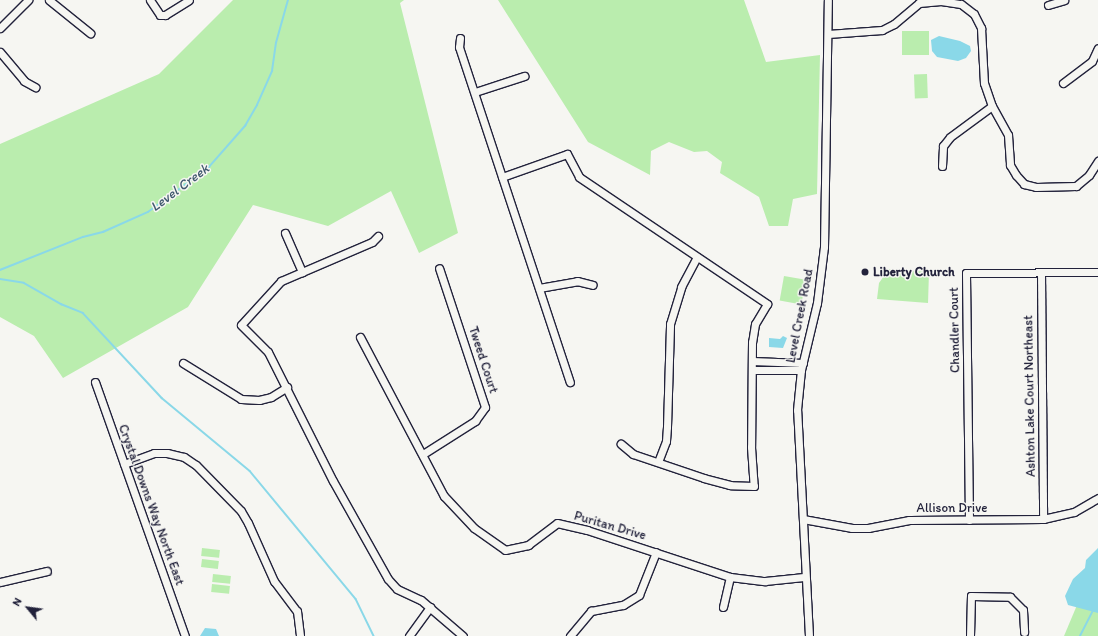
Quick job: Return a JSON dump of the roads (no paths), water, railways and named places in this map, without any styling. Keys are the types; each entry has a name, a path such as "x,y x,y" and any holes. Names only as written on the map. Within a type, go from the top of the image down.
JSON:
{"street":[{"path":"0,28 28,0"},
{"path":"49,0 90,33"},
{"path":"150,0 160,15 165,15 188,0"},
{"name":"Level Creek Road","path":"809,636 804,577 803,519 797,410 801,370 816,303 824,247 828,0"},
{"path":"1048,5 1064,0"},
{"path":"828,34 882,30 894,24 911,7 919,3 941,1 961,4 974,14 981,28 984,83 992,106 1008,135 1010,164 1024,184 1036,187 1076,186 1089,175 1098,161"},
{"path":"460,38 459,47 570,382"},
{"path":"1063,83 1092,61 1098,48"},
{"path":"0,52 24,81 35,87"},
{"path":"475,92 524,76"},
{"path":"942,166 943,146 950,137 992,106"},
{"path":"502,177 567,154 579,177 767,304 755,324 752,360 751,447 754,486 730,485 633,454 621,444"},
{"path":"285,233 302,272"},
{"path":"378,236 372,242 276,284 241,325 268,352 287,387 333,481 388,579 397,589 430,607 463,636"},
{"path":"658,462 666,441 670,324 681,287 698,257"},
{"name":"Tweed Court","path":"422,454 475,421 485,406 439,268"},
{"name":"Chandler Court","path":"969,520 966,273 1098,272"},
{"name":"Ashton Lake Court Northeast","path":"1041,273 1043,519"},
{"path":"539,288 577,281 593,285"},
{"name":"Puritan Drive","path":"360,337 444,496 456,511 490,541 505,550 528,545 557,523 656,552 730,577 765,581 804,577"},
{"path":"752,360 803,363"},
{"path":"183,363 241,399 265,399 287,387"},
{"path":"752,370 801,370"},
{"name":"Crystal Downs Way North East","path":"95,382 185,636"},
{"path":"124,464 154,453 167,452 184,457 196,465 241,511 248,523 274,581 297,610 300,636"},
{"name":"Allison Drive","path":"803,519 852,528 868,528 909,520 1043,519 1074,512 1098,498"},
{"path":"570,636 591,611 600,608 623,605 639,595 656,552"},
{"path":"0,582 47,571"},
{"path":"723,607 730,577"},
{"path":"970,636 971,596 1010,597 1023,610 1024,632"},
{"path":"408,636 430,607"}],"water":[{"path":"939,36 960,41 970,46 971,51 966,58 958,61 937,57 932,51 931,40"},
{"path":"783,336 787,338 783,348 769,347 769,338 780,339"},
{"path":"1098,548 1098,613 1068,605 1065,596 1073,579 1085,568 1086,560"},
{"path":"205,628 216,629 219,636 200,636"}],"waterway":[{"name":"Level Creek","path":"0,270 83,237 103,232 148,212 209,167 245,126 257,105 272,71 276,43 288,0"},
{"path":"0,279 24,283 61,304 83,313 162,398 250,471 356,599 374,636"},
{"path":"1080,636 1092,612"}],"place":[{"name":"Liberty Church","path":"865,272"}]}
